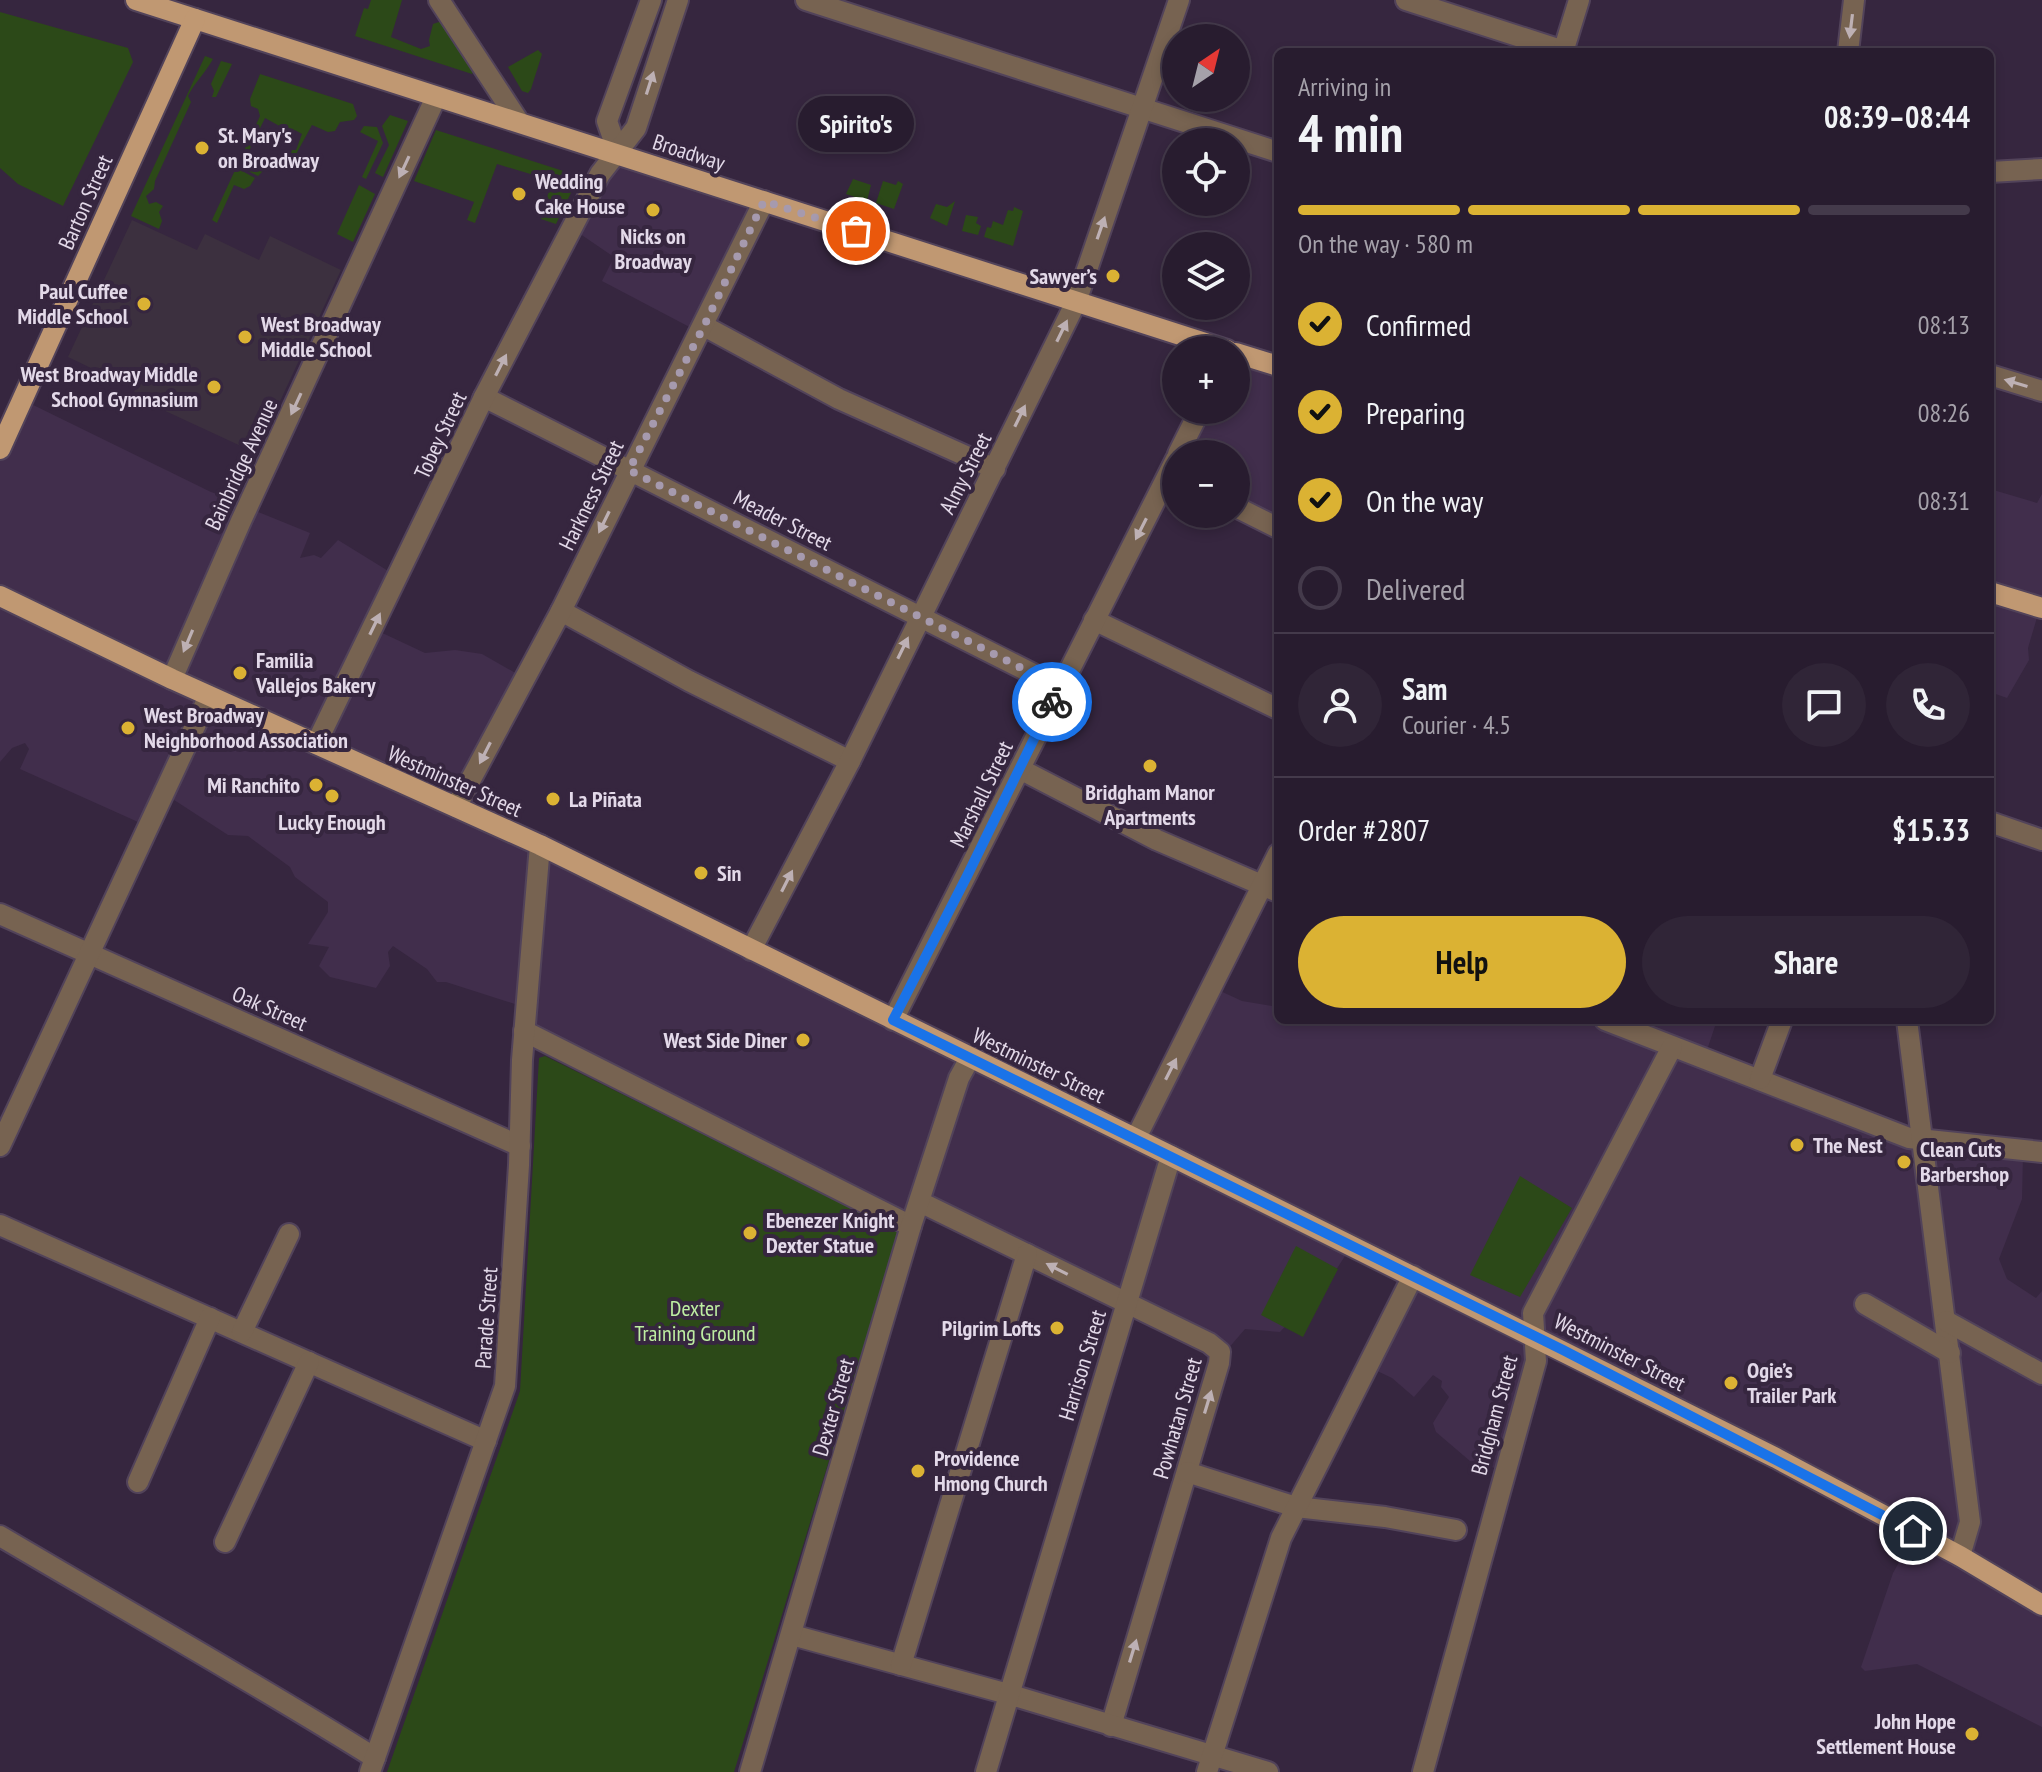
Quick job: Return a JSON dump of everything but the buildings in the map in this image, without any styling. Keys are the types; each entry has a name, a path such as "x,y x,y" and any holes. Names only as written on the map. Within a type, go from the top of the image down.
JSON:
{"main road":[{"name":"Broadway","path":"136,0 1183,336"},
{"name":"Barton Street","path":"0,449 195,19"},
{"path":"1250,357 1274,365"},
{"path":"1994,593 2042,608"},
{"name":"Westminster Street","path":"0,596 172,679 540,845 1136,1138 1776,1458 1960,1556 2042,1605"}],"street":[{"path":"439,0 519,122"},
{"path":"618,153 607,121 651,0"},
{"name":"Tobey Street","path":"316,744 484,397 600,174 636,128 678,0"},
{"path":"806,0 1274,151"},
{"name":"Almy Street","path":"751,950 850,761 1076,302 1179,0"},
{"path":"1406,0 1552,48"},
{"path":"1565,48 1579,0"},
{"path":"1848,48 1854,0"},
{"name":"Bainbridge Avenue","path":"172,679 436,97"},
{"path":"1994,172 2042,169"},
{"name":"Harkness Street","path":"456,807 561,611 764,201"},
{"path":"704,326 839,399 995,469"},
{"path":"1994,376 2042,391"},
{"name":"Meader Street","path":"484,397 1059,687"},
{"name":"Marshall Street","path":"893,1020 1059,687 1162,490"},
{"path":"1250,514 1274,526"},
{"path":"561,611 689,681 850,761"},
{"path":"1094,620 1274,707"},
{"path":"0,1146 209,696"},
{"path":"1020,769 1157,840 1270,889 1136,1138"},
{"path":"1994,823 2042,840"},
{"name":"Parade Street","path":"372,1765 505,1386 528,960 540,845"},
{"name":"Oak Street","path":"0,914 520,1146"},
{"path":"1615,1024 1909,1138 2042,1152"},
{"path":"1760,1079 1781,1024"},
{"path":"1908,1024 1970,1522 1960,1556"},
{"path":"524,1031 911,1226"},
{"name":"Bridgham Street","path":"1423,1772 1536,1361 1533,1313 1672,1047"},
{"name":"Dexter Street","path":"750,1772 911,1226 959,1078 970,1058"},
{"name":"Harrison Street","path":"986,1772 1171,1156"},
{"name":"Powhatan Street","path":"920,1202 1209,1343 1220,1352 1111,1726"},
{"path":"0,1225 486,1441"},
{"path":"242,1332 289,1234"},
{"path":"901,1665 1027,1254"},
{"path":"1210,1764 1273,1557 1413,1276"},
{"path":"1865,1304 1950,1353"},
{"path":"138,1482 210,1318"},
{"path":"1946,1321 2042,1374"},
{"path":"225,1542 309,1362"},
{"path":"1187,1472 1296,1507 1385,1517 1456,1530"},
{"path":"0,1536 250,1682 372,1765"},
{"path":"792,1635 1008,1694 1111,1726 1210,1764 1268,1772"}],"shaded area":[{"path":"604,157 762,208 699,332 602,281 614,257 570,227"},
{"name":"West Broadway Middle School","path":"132,220 197,250 205,234 259,260 270,236 341,270 256,453 133,396 135,389 68,357"},
{"path":"1250,360 1274,364 1274,524 1250,512 1250,440 1186,440 1194,424 1250,424"},
{"path":"25,401 211,492 247,504 251,509 310,533 300,558 314,555 321,558 338,540 398,577 376,630 425,653 455,650 482,654 524,678 458,808 1138,1137 1216,989 1242,1001 1274,1006 1274,1024 1716,1024 1704,1059 1819,1108 2023,1155 2022,1199 1999,1259 2007,1279 2036,1298 2042,1291 2042,1727 1917,1664 1865,1671 1861,1667 1893,1573 1911,1541 1908,1537 1542,1348 1502,1470 1470,1461 1436,1432 1433,1423 1449,1397 1441,1387 1442,1381 1433,1375 1414,1397 1392,1378 1371,1368 1410,1286 1347,1253 1308,1313 1292,1319 1280,1332 1245,1329 1221,1357 925,1211 914,1226 527,1039 524,1007 446,982 437,982 427,969 393,946 388,952 390,966 376,988 330,977 319,966 329,947 308,944 328,912 328,902 295,877 290,867 248,836 228,835 168,796 147,826 20,769 29,749 25,743 12,748 0,762 0,452"},
{"path":"1994,490 2037,503 2042,494 2042,613 2038,614 2028,648 2029,660 2007,698 1994,693"}],"green space":[{"path":"371,0 402,0 391,37 421,49 430,46 433,24 439,22 441,16 475,68 472,74 355,36 364,8 368,9"},
{"path":"0,12 128,48 133,62 63,206 18,184 0,168"},
{"path":"538,50 542,54 528,93 522,91 508,67"},
{"path":"205,56 213,59 188,96 191,102 154,189 146,196 149,204 156,202 163,206 159,212 162,221 159,229 131,216"},
{"path":"221,61 232,64 216,97 212,97 214,91 211,84"},
{"path":"260,74 353,104 357,116 354,120 340,122 335,131 328,132 312,125 295,156 290,156 302,134 295,130 294,134 265,118 244,161 263,171 258,176 244,169 255,178 244,189 234,185 217,223 212,220 260,116 258,109 251,106 250,99"},
{"path":"390,115 408,121 383,177 375,173 389,145 382,126"},
{"path":"364,126 377,127 383,143 366,179 362,177 378,141 360,132"},
{"path":"436,130 579,176 556,224 541,219 550,187 536,181 537,176 497,164 475,223 467,220 474,202 414,181"},
{"path":"853,179 871,185 867,201 846,194"},
{"path":"883,181 903,184 894,209 876,203"},
{"path":"359,185 375,194 353,242 337,234"},
{"path":"955,201 947,226 930,218 936,204 947,207"},
{"path":"1014,207 1023,211 1013,246 984,237 993,221 1003,225 1008,210 1013,211"},
{"path":"966,215 978,217 976,223 981,226 978,235 962,231"},
{"name":"Dexter Training Ground","path":"545,1056 899,1231 734,1772 387,1772 520,1391 539,1058"},
{"path":"1520,1176 1572,1208 1520,1297 1470,1275"},
{"path":"1296,1246 1338,1269 1303,1337 1261,1315"}],"way so far":[{"path":"856,231 764,201 704,326 629,470 1059,687 1052,702"}],"place":[{"name":"St. Mary's on Broadway","path":"202,148"},
{"name":"Wedding Cake House","path":"519,194"},
{"name":"Nicks on Broadway","path":"653,210"},
{"name":"Spirito's","path":"856,231"},
{"name":"Sawyer’s","path":"1113,276"},
{"name":"Paul Cuffee Middle School","path":"144,304"},
{"name":"West Broadway Middle School","path":"245,337"},
{"name":"West Broadway Middle School Gymnasium","path":"214,387"},
{"name":"Familia Vallejos Bakery","path":"240,673"},
{"name":"West Broadway Neighborhood Association","path":"128,728"},
{"name":"Bridgham Manor Apartments","path":"1150,766"},
{"name":"Mi Ranchito","path":"316,785"},
{"name":"Lucky Enough","path":"332,796"},
{"name":"La Piñata","path":"553,799"},
{"name":"Sin","path":"701,873"},
{"name":"West Side Diner","path":"803,1040"},
{"name":"The Nest","path":"1797,1145"},
{"name":"Clean Cuts Barbershop","path":"1904,1162"},
{"name":"Ebenezer Knight Dexter Statue","path":"750,1233"},
{"name":"Pilgrim Lofts","path":"1057,1328"},
{"name":"Ogie’s Trailer Park","path":"1731,1383"},
{"name":"Providence Hmong Church","path":"918,1471"},
{"name":"John Hope Settlement House","path":"1972,1734"}],"route":[{"path":"1052,702 893,1020 1563,1350 1913,1531"}]}
